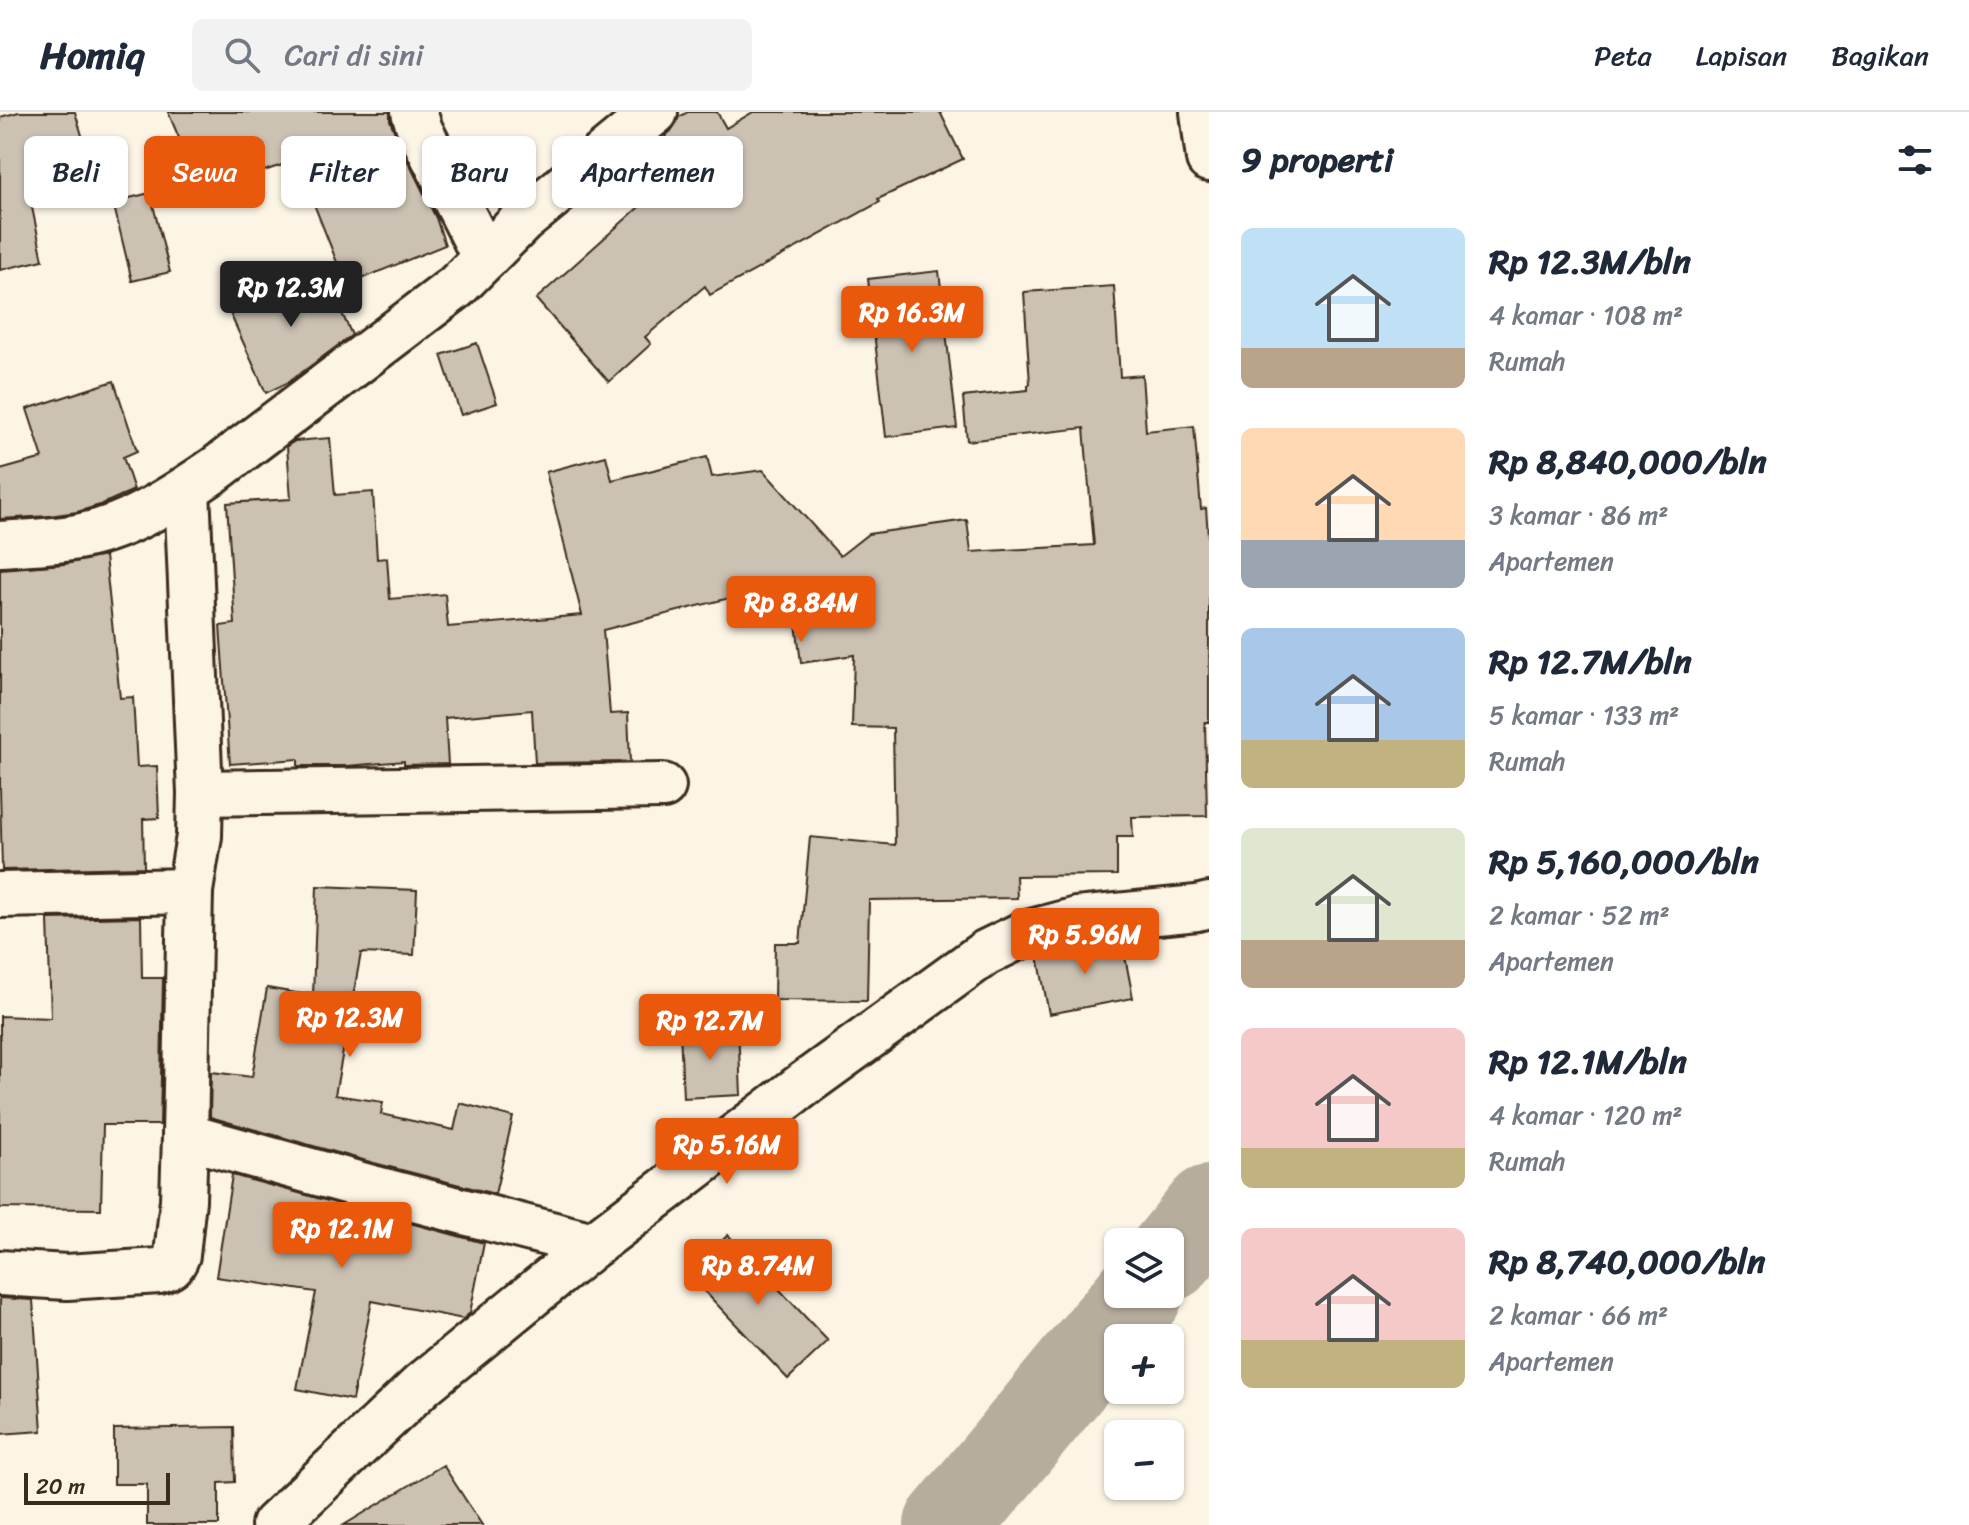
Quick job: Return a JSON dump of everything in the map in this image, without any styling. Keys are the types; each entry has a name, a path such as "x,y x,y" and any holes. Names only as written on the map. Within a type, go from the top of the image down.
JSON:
{"street":[{"path":"414,112 420,130 485,258"},
{"path":"0,544 80,537 105,530 134,519 187,489 456,287 522,221 655,112"},
{"path":"1203,112 1209,159"},
{"path":"0,1273 67,1277 159,1271 169,1268 177,1255 183,1200 190,891 199,836 200,793 187,489"},
{"path":"200,793 663,786"},
{"path":"0,895 190,891"},
{"path":"274,1525 423,1384 593,1245 807,1082 985,953 1024,934 1077,920 1209,905"},
{"path":"185,1136 593,1245"}],"building":[{"path":"19,112 75,112 82,136 24,136 24,208 32,208 43,260 0,270 0,117"},
{"path":"168,112 390,112 396,136 281,136 281,165 265,171 265,136 178,136"},
{"path":"688,112 717,112 726,128 753,112 940,112 963,159 878,199 880,202 710,295 705,286 645,337 651,344 609,382 536,299 638,208 743,208 743,136 665,136 679,117"},
{"path":"406,157 422,190 422,208 431,208 445,245 346,285 315,208 406,208"},
{"path":"144,194 144,208 154,208 170,272 132,281 114,208 128,208 128,198"},
{"path":"322,270 352,335 289,382 266,393 229,311"},
{"path":"939,271 957,428 886,437 868,279"},
{"path":"1114,286 1120,377 1142,375 1146,431 1194,426 1201,509 1206,508 1209,549 1209,722 1205,722 1207,816 1132,817 1133,837 1117,837 1117,875 1016,876 1017,898 869,900 867,1001 774,1000 775,943 800,943 810,837 895,845 893,728 852,727 854,655 801,663 795,615 776,617 773,587 603,630 610,714 628,713 630,762 535,763 532,710 445,718 448,764 404,765 404,761 298,766 298,759 230,764 220,626 235,624 227,503 291,499 287,446 295,441 330,438 335,495 373,492 377,559 387,558 390,599 445,594 448,627 582,615 546,472 606,456 612,480 707,457 712,477 763,470 840,556 868,534 967,520 971,552 1094,545 1084,428 967,441 963,397 1028,390 1024,292"},
{"path":"477,343 497,403 461,415 441,355"},
{"path":"114,381 137,451 123,457 134,490 77,512 0,519 0,470 43,458 27,409"},
{"path":"105,556 120,698 133,697 137,767 157,766 159,818 143,819 144,867 2,870 0,569 65,564"},
{"path":"317,886 417,890 414,955 361,953 335,1095 383,1102 381,1114 454,1130 460,1103 513,1117 495,1194 210,1117 211,1072 252,1077 267,988 313,996"},
{"path":"141,917 142,978 163,978 160,1125 103,1125 101,1209 0,1208 0,1016 51,1018 48,919"},
{"path":"1122,941 1133,998 1049,1014 1038,956 1081,945"},
{"path":"738,1026 741,1095 683,1098 680,1029"},
{"path":"232,1175 484,1243 470,1313 463,1319 372,1301 352,1400 297,1389 316,1292 216,1277"},
{"path":"728,1235 828,1341 788,1379 688,1274"},
{"path":"0,1298 33,1300 42,1431 0,1434"},
{"path":"234,1427 235,1482 219,1483 219,1525 147,1525 147,1484 114,1484 114,1429"},
{"path":"443,1465 482,1525 344,1525"}],"waterway":[{"path":"1184,1240 1209,1209"},
{"path":"948,1525 1127,1308"}]}
